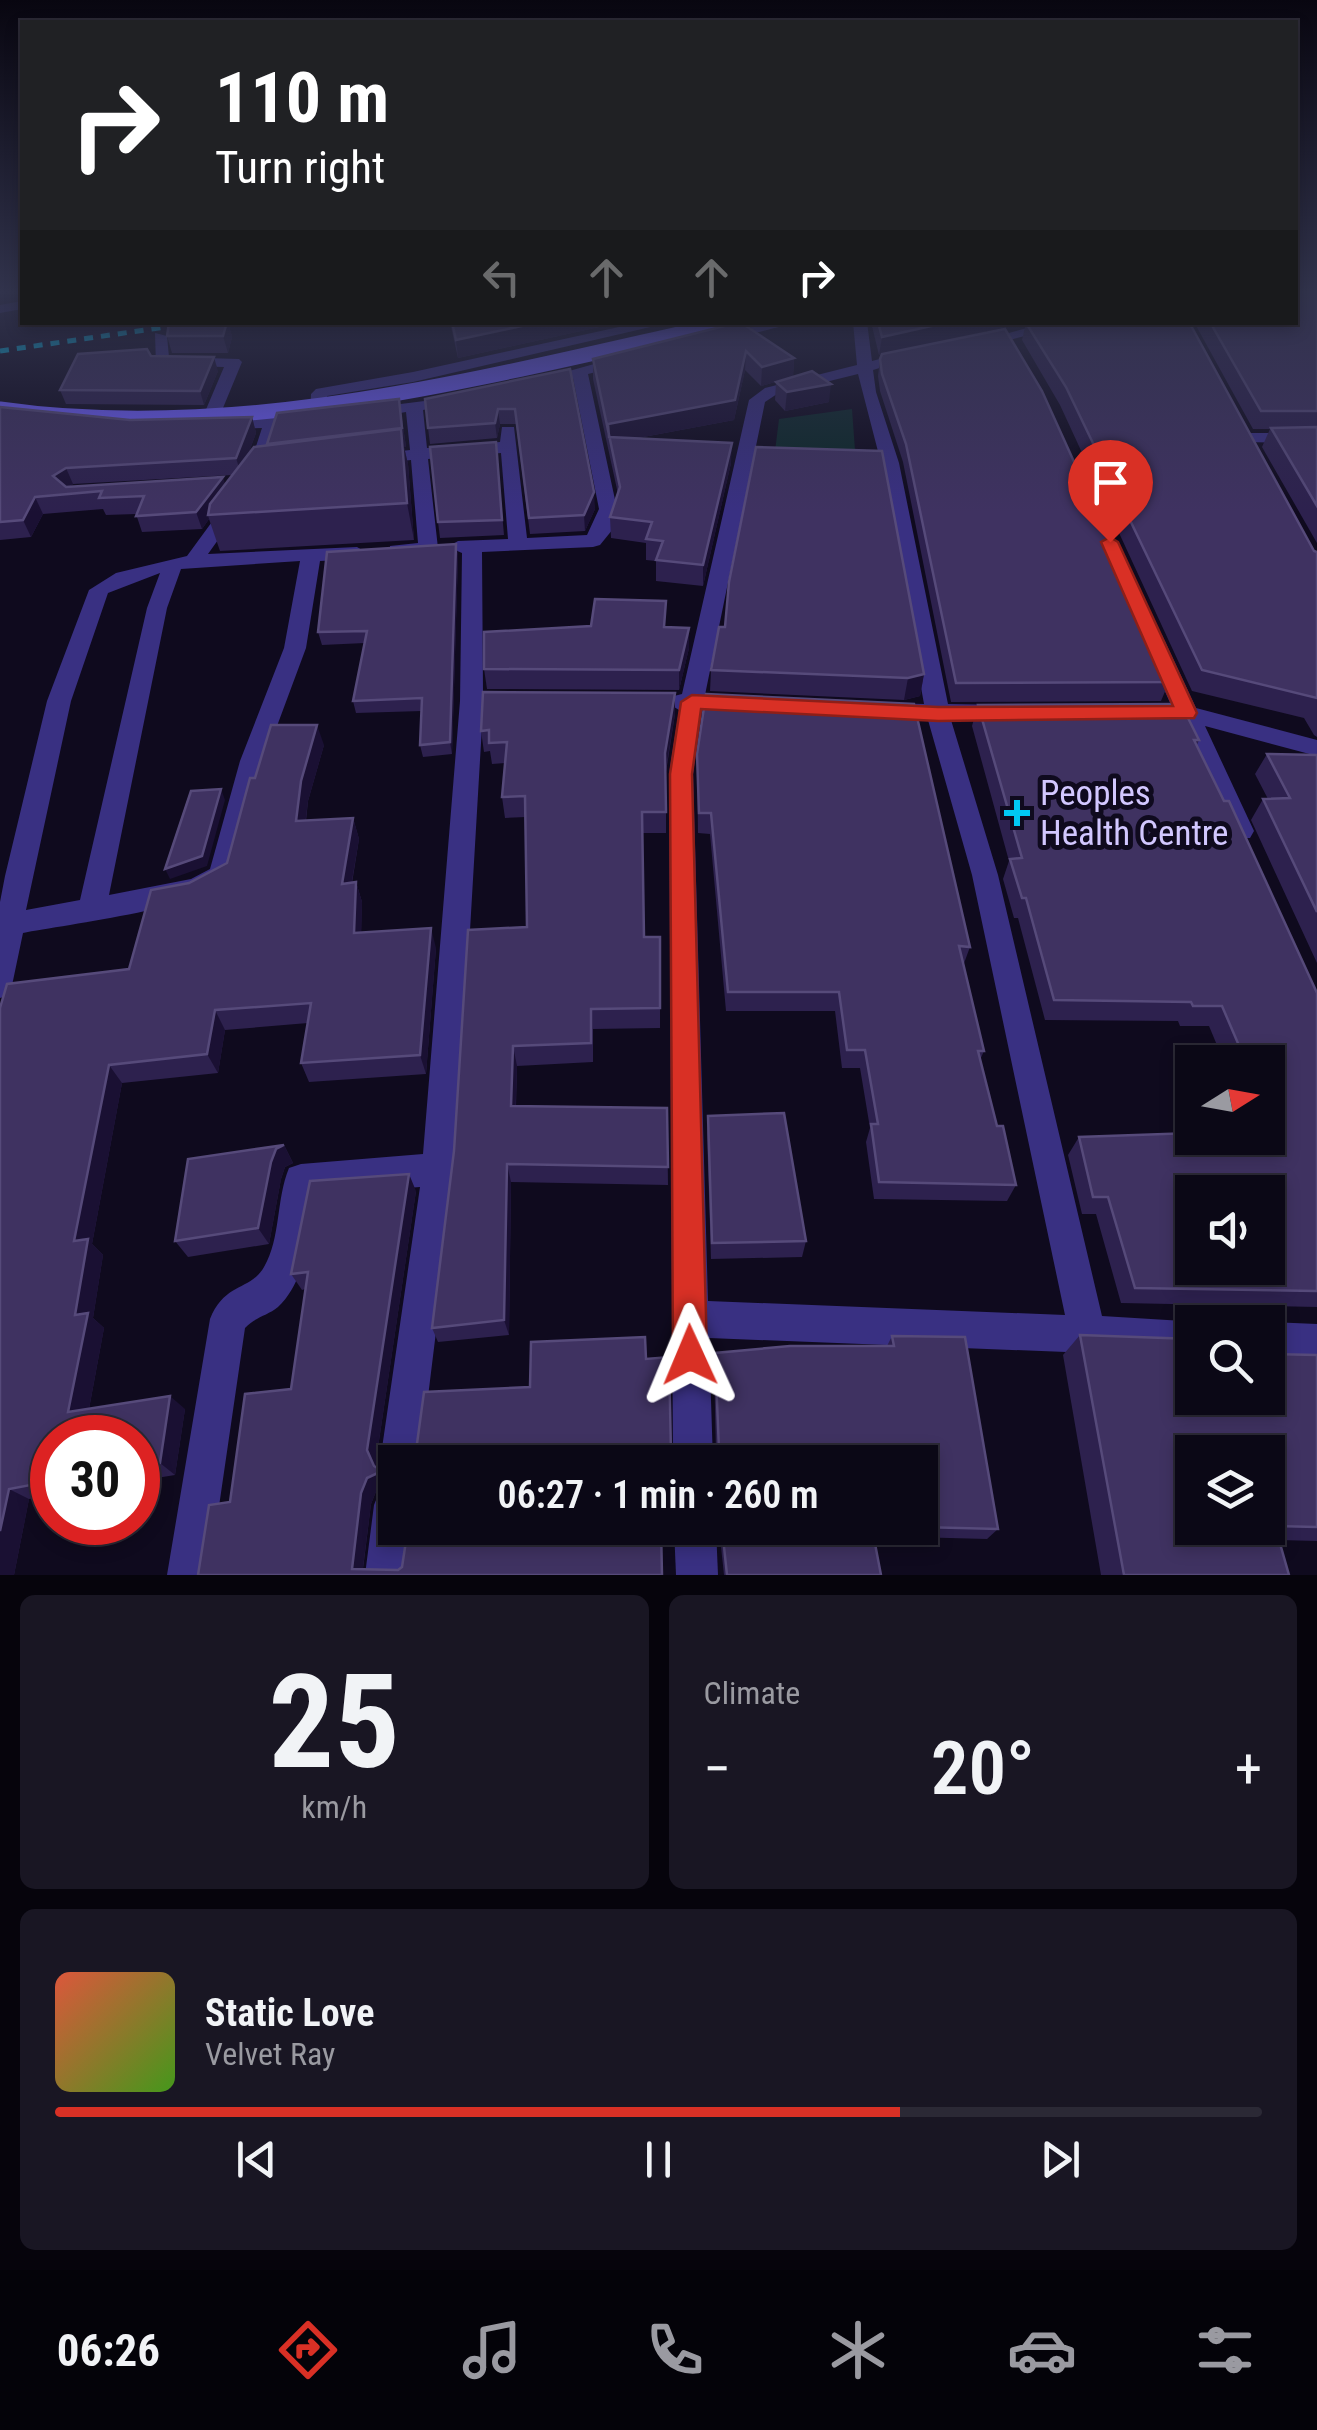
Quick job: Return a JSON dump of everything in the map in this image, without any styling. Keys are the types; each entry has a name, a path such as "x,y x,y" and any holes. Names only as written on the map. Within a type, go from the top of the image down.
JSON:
{"main road":[{"path":"0,394 81,404 276,402 438,378 500,364"},
{"path":"0,412 138,418 282,412 544,364"}],"street":[{"path":"207,426 233,364"},
{"path":"318,419 322,392 470,364"},
{"path":"0,412 100,424 272,423 414,407 612,364"},
{"path":"693,1445 681,774 692,702 756,458 757,400 771,391 875,364"},
{"path":"868,366 868,392 881,463 938,714 985,874 1088,1334"},
{"path":"0,986 31,818 59,701 99,590 130,572 182,564 593,541 603,529 608,509 580,372"},
{"path":"414,407 428,548"},
{"path":"92,909 156,608 182,564 252,478 272,423"},
{"path":"1256,455 1242,430 1317,438"},
{"path":"347,463 508,439 518,544"},
{"path":"402,1445 439,1169 472,701 472,546"},
{"path":"11,924 198,890 222,874 252,761 295,648 311,556"},
{"path":"1138,607 1253,858"},
{"path":"472,701 532,701"},
{"path":"652,702 767,706"},
{"path":"862,710 938,714 1029,712"},
{"path":"1121,711 1186,713 1317,748"},
{"path":"188,1575 228,1318 245,1302 263,1296 279,1277 292,1236 301,1180 439,1169"},
{"path":"689,1319 1175,1337"},
{"path":"1285,1343 1317,1344"},
{"path":"386,1575 390,1545"},
{"path":"695,1545 696,1575"}],"green space":[{"path":"852,409 855,450 775,451 779,419"}],"building":[{"path":"73,364 211,364 200,391 60,390"},
{"path":"594,364 743,364 735,400 608,424 609,434"},
{"path":"881,364 1026,364 1042,391 1165,663 1161,662 1169,682 956,683 906,444"},
{"path":"1052,364 1212,364 1317,552 1317,698 1202,670"},
{"path":"1234,364 1317,364 1317,411 1261,411"},
{"path":"570,369 594,492 584,515 529,518 515,409 498,409 495,423 428,428 425,399"},
{"path":"812,371 831,384 787,392 776,382"},
{"path":"399,399 402,428 267,444 277,413"},
{"path":"0,407 130,420 252,417 236,458 66,468 53,476 66,487 223,477 196,512 136,516 144,496 99,498 102,491 35,497 23,520 0,522"},
{"path":"1317,427 1317,506 1271,428"},
{"path":"401,429 407,503 208,515 210,504 254,447"},
{"path":"609,437 732,443 703,565 656,560 663,541 646,539 652,522 610,517 620,487"},
{"path":"496,442 502,520 438,522 430,447"},
{"path":"756,447 882,451 924,674 908,678 711,670 719,627 725,627 729,582"},
{"path":"456,544 450,742 420,745 422,698 353,701 367,631 318,632 327,552"},
{"path":"595,599 666,601 664,627 689,628 679,670 484,669 484,632 591,626"},
{"path":"483,692 675,693 665,753 666,812 642,812 644,937 660,937 660,1008 591,1009 591,1043 513,1046 511,1106 667,1108 668,1167 507,1164 504,1320 432,1328 454,1151 468,930 527,927 525,796 502,797 507,742 489,743 489,730 481,731"},
{"path":"706,694 914,704 970,947 959,946 984,1051 978,1051 997,1126 1003,1126 1016,1185 879,1182 871,1124 878,1124 865,1050 847,1050 839,992 728,992 711,813 699,813 697,754"},
{"path":"1181,704 1199,740 1194,740 1224,801 1229,801 1317,993 1317,1291 1135,1288 1108,1197 1093,1197 1079,1137 1175,1134 1175,1155 1285,1155 1285,1045 1239,1045 1222,1006 1054,1000 1026,898 1022,898 1010,859 1022,858 978,705"},
{"path":"271,725 317,725 301,781 296,821 353,818 342,884 356,882 354,933 431,928 420,1055 301,1063 311,1003 215,1010 207,1054 109,1065 74,1241 88,1239 75,1315 88,1313 68,1412 170,1396 160,1463 160,1415 30,1415 30,1485 9,1489 0,1531 0,1008 7,984 129,969 151,890 189,883 227,863 250,778 255,778"},
{"path":"1267,754 1317,755 1317,912 1263,799 1290,798"},
{"path":"221,789 202,856 165,869 191,791"},
{"path":"784,1113 806,1241 712,1243 708,1116"},
{"path":"284,1145 276,1149 271,1162 258,1228 175,1241 188,1159"},
{"path":"409,1174 367,1450 378,1473 367,1478 361,1493 352,1569 398,1570 405,1545 661,1545 662,1575 198,1575 209,1505 230,1502 245,1394 291,1389 308,1272 291,1274 310,1181"},
{"path":"1080,1335 1175,1338 1175,1415 1285,1415 1285,1354 1317,1355 1317,1527 1285,1526 1285,1435 1175,1435 1175,1545 1280,1545 1289,1575 1124,1575"},
{"path":"892,1336 965,1337 998,1529 938,1527 938,1445 719,1445 715,1353 790,1346 894,1346"},
{"path":"645,1337 646,1359 669,1357 671,1445 417,1445 424,1392 530,1387 531,1342"},
{"path":"724,1545 875,1545 881,1575 727,1575"}],"place":[{"name":"Peoples Health Centre","path":"1017,813"}],"route":[{"path":"690,1355 681,774 692,702 938,714 1105,710 1186,713 1110,542"}]}
